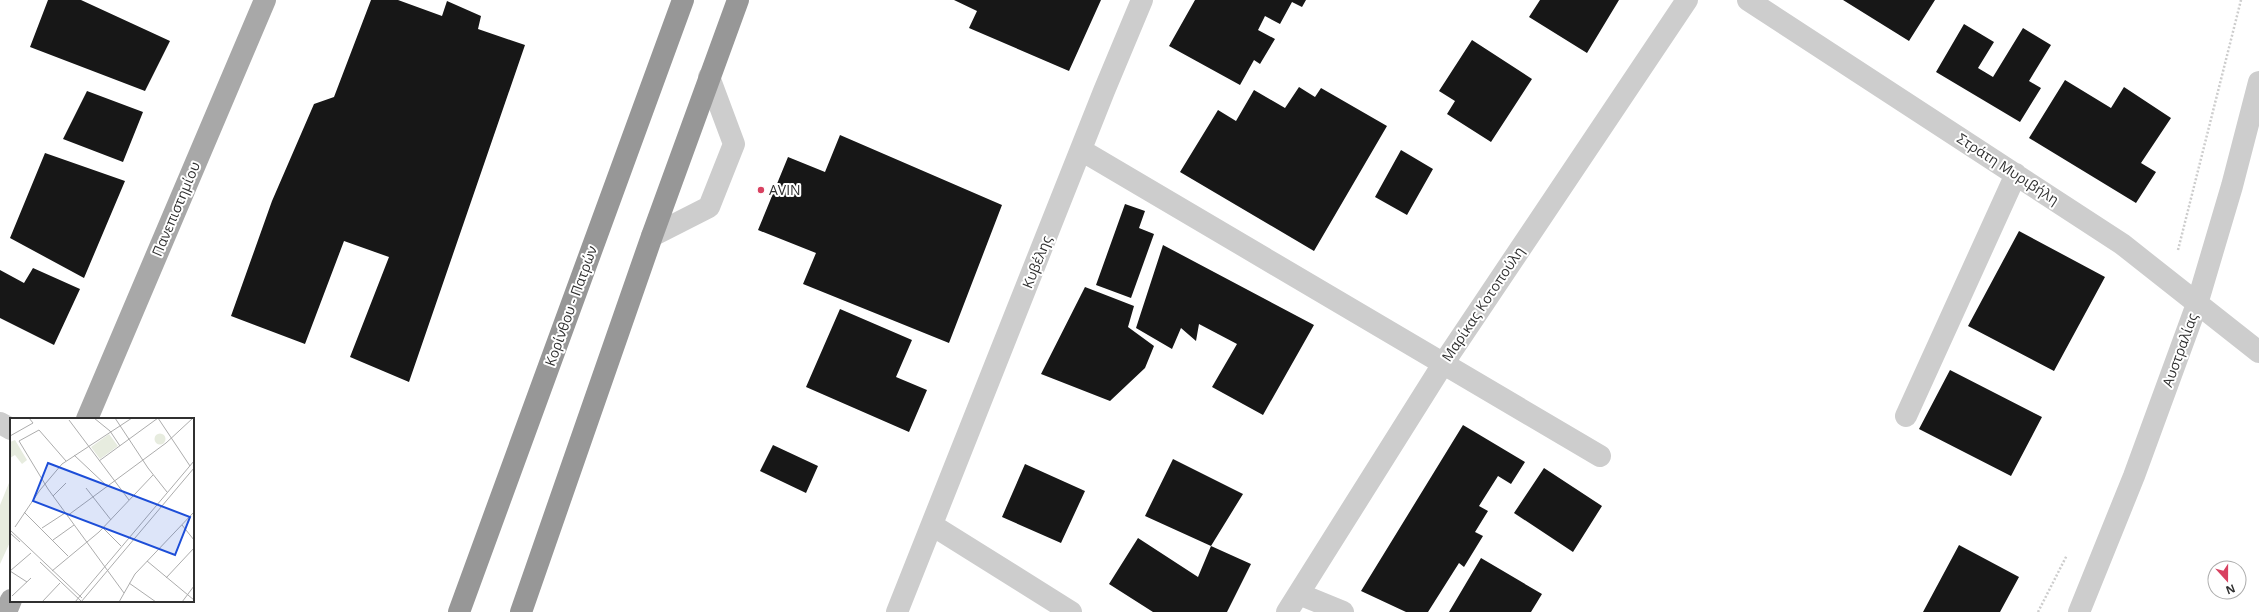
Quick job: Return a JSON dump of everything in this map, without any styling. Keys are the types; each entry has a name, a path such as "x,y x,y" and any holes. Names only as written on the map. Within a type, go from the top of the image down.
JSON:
{"highway":[{"path":"521,612 652,236 738,0"},
{"name":"Κορίνθου - Πατρών","path":"459,612 680,2"}],"main road":[{"name":"Πανεπιστημίου","path":"87,418 265,0"},
{"path":"6,612 10,602"}],"street":[{"name":"Κυβέλης","path":"897,612 1142,0"},
{"name":"Μαρίκας Κοτοπούλη","path":"1287,612 1443,364 1687,0"},
{"name":"Στράτη Μυριβήλη","path":"1756,2 2122,244 2259,352"},
{"path":"652,236 709,207 734,144 709,77"},
{"name":"Αυστραλίας","path":"2079,612 2134,476 2197,304 2232,186 2259,82"},
{"path":"1081,150 1600,456"},
{"path":"1906,416 2016,174"},
{"path":"0,423 10,428"},
{"path":"932,525 1071,612"},
{"path":"1299,594 1343,612"}],"path":[{"path":"2170,281 2241,0"},
{"path":"2038,612 2070,549"}],"shaded area":[{"path":"10,480 10,542 0,564 0,505"}],"building":[{"path":"48,0 81,0 170,41 145,91 30,47"},
{"path":"371,0 398,0 442,16 447,1 481,16 478,29 525,45 409,382 350,357 389,257 344,241 305,344 231,316 272,201 314,104 334,97"},
{"path":"954,0 1101,0 1069,71 969,28 977,11"},
{"path":"1195,0 1306,0 1302,7 1292,2 1280,24 1265,16 1258,30 1275,39 1260,64 1254,60 1240,85 1169,46"},
{"path":"1540,0 1619,0 1587,53 1529,17"},
{"path":"1843,0 1935,0 1909,41"},
{"path":"1964,24 1994,42 1978,68 1993,77 2023,28 2051,45 2029,81 2041,88 2020,122 1936,72"},
{"path":"1472,40 1532,79 1491,142 1447,114 1455,101 1439,91"},
{"path":"2065,80 2111,108 2124,87 2171,118 2141,163 2156,172 2136,203 2029,138"},
{"path":"1299,87 1315,97 1321,88 1387,126 1314,251 1180,172 1218,110 1236,121 1254,90 1285,108"},
{"path":"87,91 143,112 123,162 63,139"},
{"path":"840,135 1002,205 949,343 803,284 816,253 758,230 788,157 825,172"},
{"path":"1401,150 1433,169 1407,215 1375,197"},
{"path":"45,153 125,181 84,278 10,238"},
{"path":"1125,204 1145,211 1139,228 1154,234 1131,298 1096,285"},
{"path":"2019,231 2105,277 2054,371 1968,326"},
{"path":"1163,245 1314,325 1263,415 1212,387 1237,344 1199,324 1196,341 1181,328 1172,349 1136,328"},
{"path":"33,268 80,289 54,345 0,318 0,270 24,283"},
{"path":"1085,287 1134,306 1128,327 1154,346 1145,368 1110,401 1041,374"},
{"path":"840,309 912,340 896,377 927,390 909,432 806,387"},
{"path":"1950,370 2042,417 2011,476 1919,429"},
{"path":"1463,425 1525,462 1511,484 1498,476 1479,506 1488,511 1475,532 1483,536 1464,567 1459,563 1428,612 1406,612 1361,591"},
{"path":"773,445 818,466 806,493 760,471"},
{"path":"1173,459 1243,494 1211,546 1145,516"},
{"path":"1025,464 1085,491 1061,543 1002,517"},
{"path":"1544,468 1602,506 1573,552 1514,513"},
{"path":"1138,538 1198,577 1211,546 1251,564 1227,612 1153,612 1109,584"},
{"path":"1959,545 2019,577 2000,612 1923,612"},
{"path":"1481,558 1542,594 1531,612 1449,612"}],"place":[{"name":"AVIN","path":"761,190"}]}
